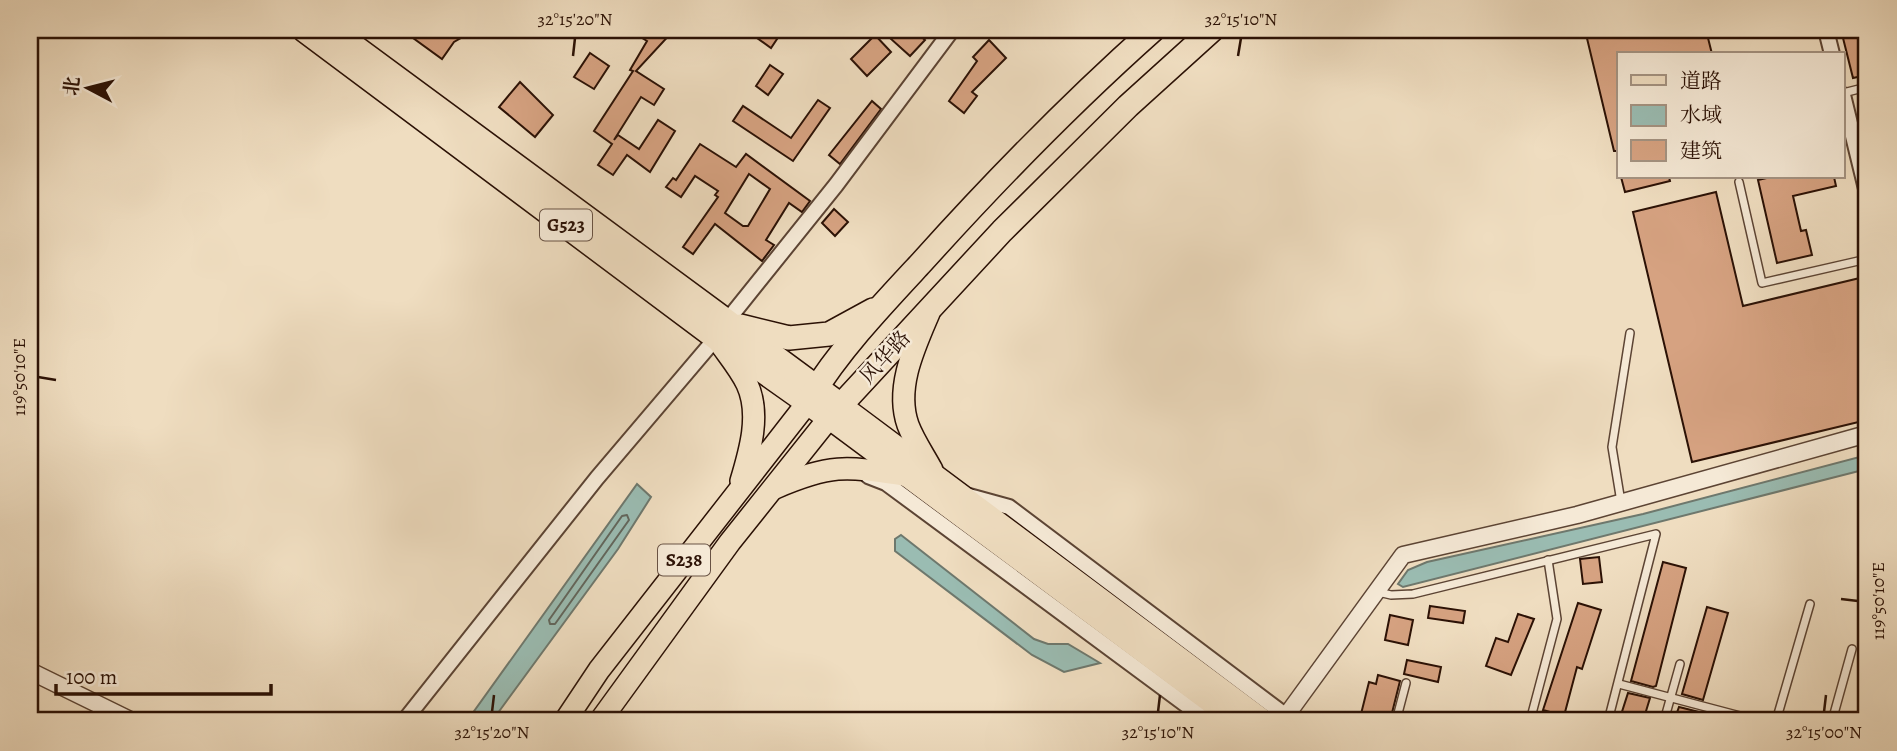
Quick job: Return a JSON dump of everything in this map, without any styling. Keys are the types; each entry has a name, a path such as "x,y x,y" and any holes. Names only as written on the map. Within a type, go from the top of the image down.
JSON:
{"highway":[{"name":"G523","path":"304,30 836,412"},
{"name":"G523","path":"332,30 721,330"},
{"name":"风华路","path":"813,394 882,306 971,208 1096,80 1153,30"},
{"name":"风华路","path":"836,412 1002,231 1128,106 1212,30"},
{"path":"721,330 789,338 829,334 882,306"}],"main road":[{"path":"932,306 914,347 903,389 908,424 934,475"},
{"path":"721,330 748,385 754,418 750,450 739,491"},
{"name":"风华路","path":"565,721 599,670 813,394"},
{"path":"836,412 958,492 1264,721"},
{"path":"836,412 905,475 1236,721"},
{"name":"风华路","path":"600,721 730,542 836,412"},
{"path":"773,489 812,472 844,466 905,475"}],"street":[{"path":"404,721 836,185 952,30"},
{"path":"1826,30 1832,52"},
{"path":"1844,98 1867,192"},
{"path":"958,492 1009,507 1288,719 1374,591 1403,555 1621,503 1867,434"},
{"path":"844,466 886,483 1200,719"},
{"path":"30,671 132,721"}],"lane":[{"path":"1844,94 1867,87"},
{"path":"1739,182 1762,284 1867,259"},
{"path":"1621,503 1612,447 1630,333"},
{"path":"1374,591 1391,596 1412,594 1656,534 1608,721"},
{"path":"1530,721 1557,620 1548,560"},
{"path":"1776,721 1810,604"},
{"path":"1832,721 1852,649"},
{"path":"1664,721 1680,664"},
{"path":"1396,721 1406,683"},
{"path":"1619,684 1759,721"}],"water":[{"path":"1867,455 1867,469 1403,587 1398,584 1408,570 1427,562 1643,514"},
{"path":"637,484 651,497 618,549 492,721 467,721"},
{"path":"901,535 1034,639 1048,644 1068,644 1100,663 1064,672 1032,655 895,551 895,539"}],"building":[{"path":"402,30 475,30 454,42 442,59"},
{"path":"629,30 674,30 636,71 664,89 654,105 641,97 614,140 618,135 639,149 658,120 675,131 650,172 627,155 613,175 598,165 612,144 594,131 633,71 630,70 647,41"},
{"path":"763,30 783,30 771,48 757,38"},
{"path":"898,30 914,30 925,40 910,56 891,39"},
{"path":"1585,30 1706,30 1712,52 1617,52 1617,151 1614,151"},
{"path":"1841,30 1867,30 1867,75 1853,78"},
{"path":"875,35 891,52 867,76 851,59"},
{"path":"989,40 1006,58 972,92 977,96 964,113 949,101 977,61 973,57"},
{"path":"590,53 609,66 594,89 574,77"},
{"path":"770,65 783,74 768,95 756,86"},
{"path":"520,82 553,115 535,137 499,107"},
{"path":"818,100 830,108 793,161 733,121 743,106 791,138"},
{"path":"872,101 881,109 840,164 829,155"},
{"path":"700,144 736,167 746,154 810,201 802,212 789,203 766,240 774,245 762,261 715,224 693,254 683,247 718,197 715,195 718,191 695,176 681,197 666,187 673,178 676,180","holes":["749,174 770,189 748,226 743,226 725,213"]},
{"path":"1621,178 1669,178 1670,181 1625,192"},
{"path":"1834,178 1836,186 1793,196 1801,231 1806,230 1812,255 1777,263 1758,180"},
{"path":"1716,192 1743,306 1864,277 1867,289 1867,420 1692,462 1633,212"},
{"path":"834,209 848,222 835,236 822,223"},
{"path":"1599,557 1602,582 1583,584 1580,559"},
{"path":"1663,562 1686,568 1656,686 1653,687 1631,681"},
{"path":"1578,603 1601,610 1582,669 1577,667 1564,716 1543,710"},
{"path":"1430,606 1465,611 1463,623 1428,618"},
{"path":"1707,607 1728,613 1703,700 1682,694"},
{"path":"1518,614 1534,619 1511,675 1486,666 1496,638 1508,642"},
{"path":"1390,615 1413,620 1408,645 1385,640"},
{"path":"1407,660 1441,667 1438,682 1404,674"},
{"path":"1378,675 1400,681 1390,721 1360,718 1369,682 1376,684"},
{"path":"1628,693 1650,698 1643,721 1620,718"},
{"path":"1679,707 1699,712 1696,721 1674,721"}]}
